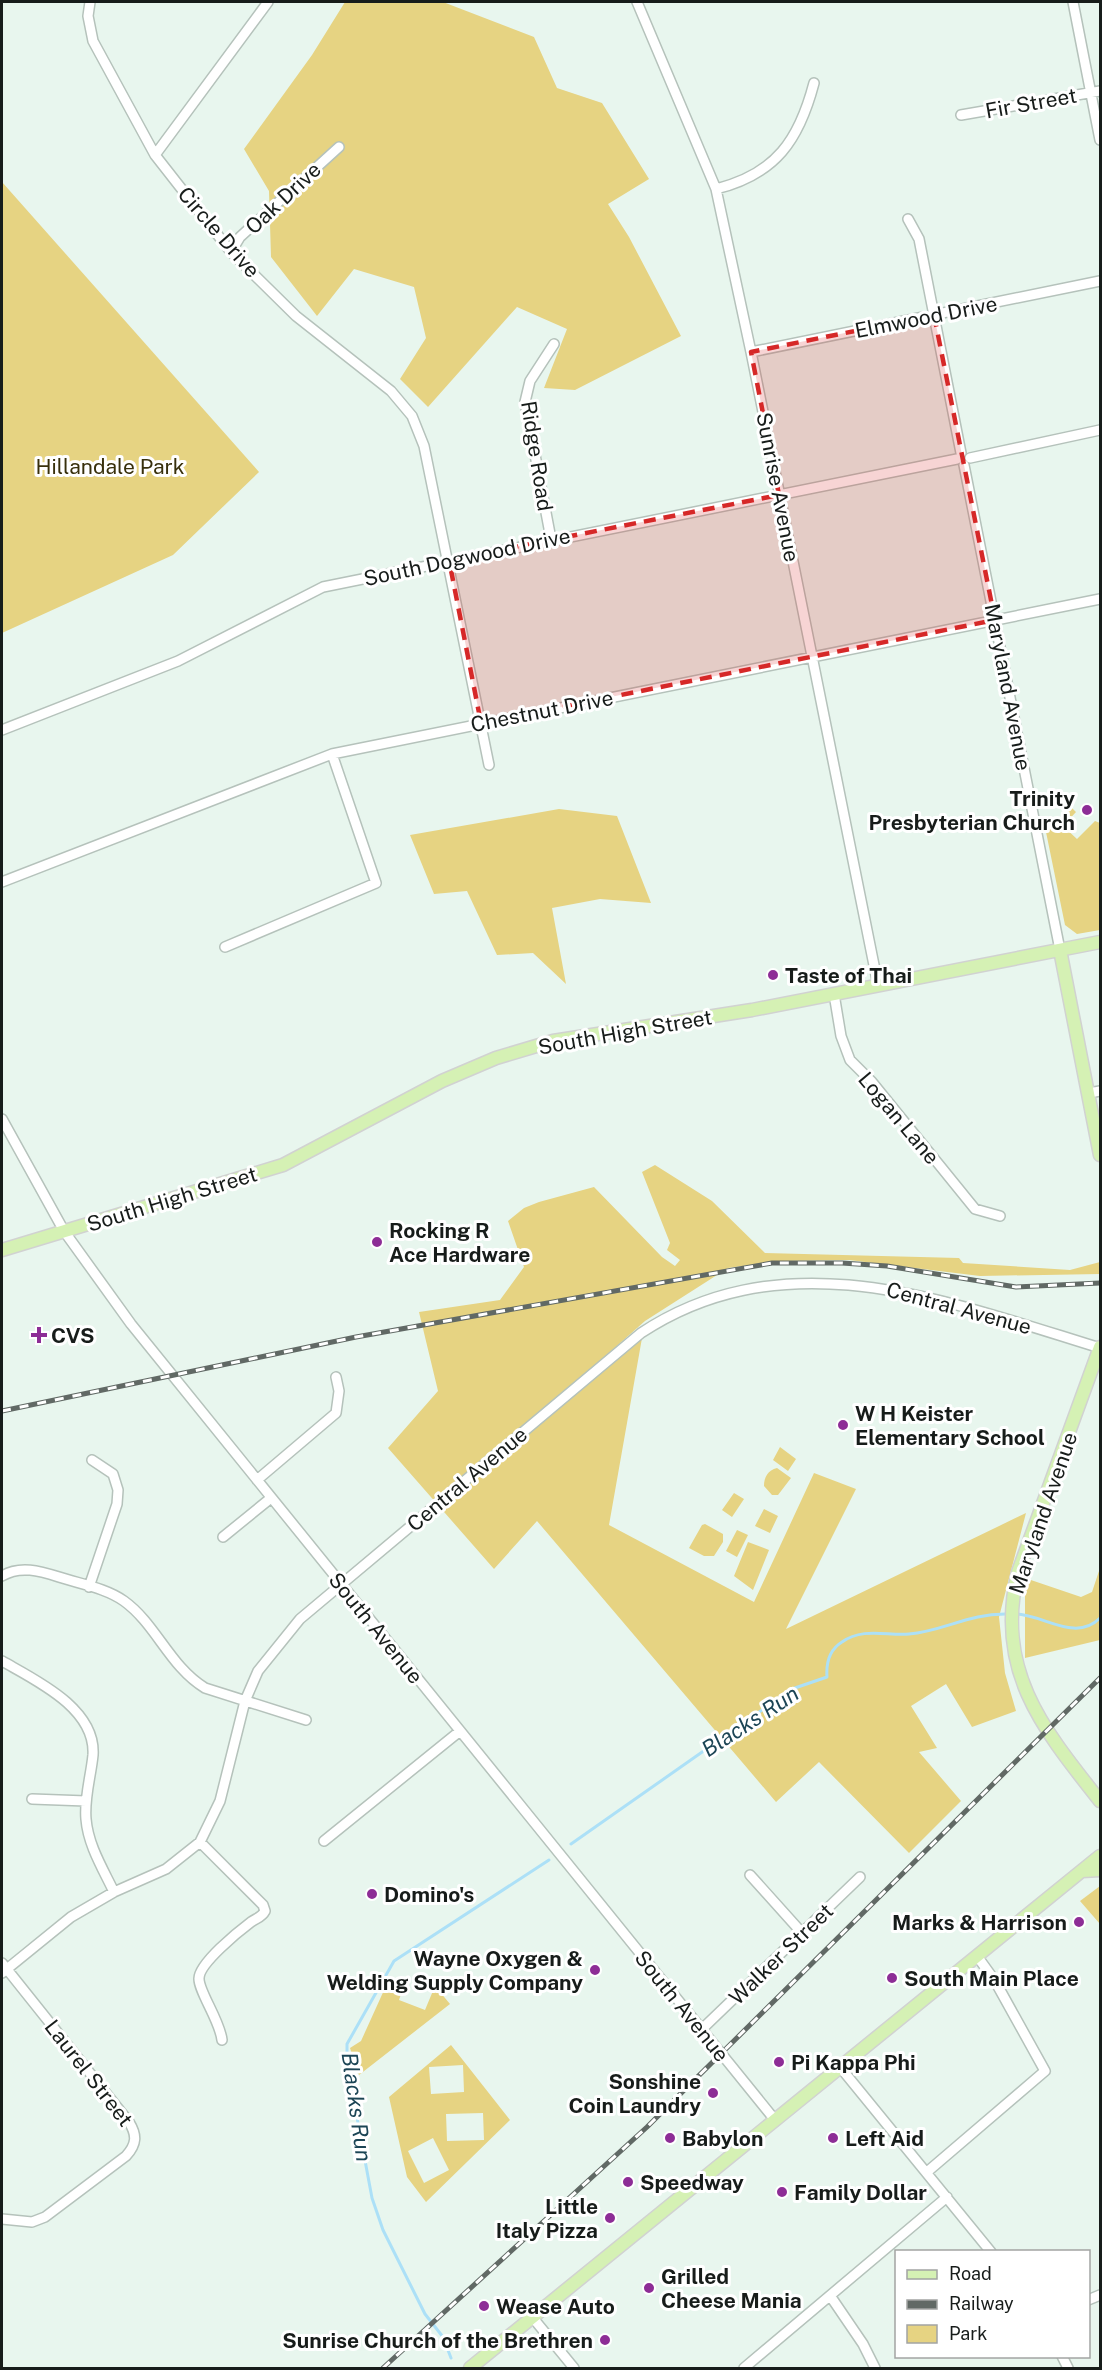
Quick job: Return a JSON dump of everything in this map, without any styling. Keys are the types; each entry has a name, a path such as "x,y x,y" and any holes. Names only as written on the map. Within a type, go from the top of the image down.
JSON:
{"main road":[{"name":"South High Street","path":"2,1250 284,1165 442,1082 496,1058 554,1041 752,1010 1101,942"},
{"name":"Maryland Avenue","path":"1060,950 1095,1092 1101,1155"},
{"name":"Maryland Avenue","path":"1100,1347 1018,1572 1011,1622 1016,1665 1039,1719 1101,1801"},
{"path":"470,2368 1101,1856"},
{"path":"1083,1871 1101,1870"}],"street":[{"name":"Circle Drive","path":"90,2 88,16 93,41 155,155 231,252 296,316 391,391 413,419 424,446 489,765"},
{"path":"155,155 268,2"},
{"name":"Sunrise Avenue","path":"637,2 716,189 878,985"},
{"path":"1073,2 1096,92 1101,140"},
{"path":"716,189 761,171 788,147 806,117 814,83"},
{"name":"Fir Street","path":"961,115 1096,92"},
{"name":"Oak Drive","path":"231,252 240,237 339,147"},
{"name":"Maryland Avenue","path":"908,219 919,238 1060,950"},
{"name":"Elmwood Drive","path":"751,352 1101,281"},
{"name":"Ridge Road","path":"551,539 525,402 530,381 554,344"},
{"name":"South Dogwood Drive","path":"2,729 178,662 323,587 551,539 1101,430"},
{"name":"Chestnut Drive","path":"2,882 332,754 1101,598"},
{"path":"225,947 376,883 332,754"},
{"name":"Logan Lane","path":"834,994 841,1036 850,1060 872,1082 975,1209 1000,1216"},
{"name":"South Avenue","path":"2,1119 64,1231 131,1324 775,2120"},
{"name":"Central Avenue","path":"3,1968 71,1917 114,1892 166,1869 200,1842 220,1801 245,1701 258,1671 300,1619 641,1333 686,1306 712,1297 774,1286 823,1284 871,1286 949,1302 1100,1347"},
{"path":"257,1480 336,1413 339,1404 336,1377"},
{"path":"89,1587 118,1496 113,1474 92,1460"},
{"path":"223,1537 271,1498"},
{"path":"2,1576 19,1570 38,1570 111,1594 132,1608 191,1680 205,1688 306,1720"},
{"path":"2,1661 56,1692 80,1717 93,1752 86,1801 86,1819 91,1843 114,1892"},
{"path":"324,1841 460,1731"},
{"path":"32,1799 86,1801"},
{"path":"200,1842 263,1905 264,1914 205,1964 199,1974 200,1986 210,2004 222,2040"},
{"path":"750,1875 803,1934"},
{"name":"Walker Street","path":"701,2030 860,1877"},
{"path":"927,2172 1045,2071 995,1982 977,1956"},
{"name":"Laurel Street","path":"2,2219 32,2222 45,2217 126,2156 133,2149 136,2139 129,2122 3,1968"},
{"path":"840,2067 989,2250"},
{"path":"744,2368 831,2297 946,2197"},
{"path":"831,2297 863,2344 875,2368"},
{"path":"532,2318 574,2368"}],"highlighted area":[{"path":"934,315 995,620 481,723 449,560 779,495 751,352"}],"green space":[{"path":"345,2 443,2 534,37 557,88 602,103 649,179 608,204 629,237 681,336 575,390 544,388 567,329 517,307 428,407 400,379 426,338 414,287 354,269 317,316 271,257 269,191 244,149 312,55"},
{"name":"Hillandale Park","path":"2,182 259,472 173,555 2,633"},
{"path":"1071,807 1076,812 1063,826 1077,839 1095,821 1100,823 1100,930 1077,934 1065,925 1046,832"},
{"path":"559,809 617,816 651,903 600,899 552,908 566,984 533,953 497,955 467,891 434,894 410,835"},
{"path":"655,1165 712,1201 765,1253 959,1258 963,1263 1070,1270 1100,1262 1100,1274 980,1276 849,1260 779,1261 728,1268 645,1321 467,1479 642,1338 609,1525 754,1602 814,1473 856,1489 786,1629 1026,1513 999,1617 1005,1673 1016,1711 972,1727 946,1684 911,1706 937,1748 919,1752 961,1801 909,1853 819,1762 776,1802 537,1521 494,1569 388,1448 438,1391 419,1312 500,1300 524,1267 508,1221 524,1208 594,1187 662,1257 675,1266 680,1260 667,1250 670,1243 642,1172"},
{"path":"780,1447 796,1459 788,1471 773,1460"},
{"path":"777,1468 791,1478 778,1495 772,1495 764,1483 769,1472"},
{"path":"734,1493 744,1499 732,1517 722,1510"},
{"path":"764,1509 778,1516 770,1533 755,1526"},
{"path":"705,1524 723,1534 723,1542 714,1556 704,1556 689,1548 702,1525"},
{"path":"737,1530 748,1535 737,1557 726,1551"},
{"path":"748,1542 769,1550 753,1590 734,1576"},
{"path":"1100,1568 1100,1640 1025,1658 1025,1578 1081,1597 1092,1592"},
{"path":"1100,1886 1100,1924 1080,1901"},
{"path":"390,1977 403,1988 399,2000 425,2010 435,1986 450,2004 359,2075 350,2048 361,2041"},
{"path":"451,2045 510,2120 426,2202 407,2177 389,2097","holes":["463,2065 464,2092 431,2094 429,2067","483,2113 484,2140 447,2141 446,2114","433,2138 449,2170 424,2183 408,2151"]}],"waterway":[{"name":"Blacks Run","path":"571,1844 792,1689 827,1677 831,1653 850,1637 867,1633 909,1634 981,1616 1008,1614"},
{"name":"Blacks Run","path":"1015,1614 1070,1628 1090,1625 1100,1618"},
{"name":"Blacks Run","path":"451,2358 443,2337 425,2314 383,2230 372,2198 347,2064 347,2044 394,1961 549,1860"}],"railway":[{"path":"2,1411 356,1337 772,1263 842,1263 887,1266 1016,1287 1100,1283"},
{"path":"383,2368 647,2127 1100,1678"}],"place":[{"name":"Trinity Presbyterian Church","path":"1087,810"},
{"name":"Taste of Thai","path":"773,975"},
{"name":"Rocking R Ace Hardware","path":"377,1242"},
{"name":"CVS","path":"39,1335"},
{"name":"W H Keister Elementary School","path":"843,1425"},
{"name":"Domino's","path":"372,1894"},
{"name":"Marks & Harrison","path":"1079,1922"},
{"name":"Wayne Oxygen & Welding Supply Company","path":"595,1970"},
{"name":"South Main Place","path":"892,1978"},
{"name":"Pi Kappa Phi","path":"779,2062"},
{"name":"Sonshine Coin Laundry","path":"713,2093"},
{"name":"Babylon","path":"670,2138"},
{"name":"Left Aid","path":"833,2138"},
{"name":"Speedway","path":"628,2182"},
{"name":"Family Dollar","path":"782,2192"},
{"name":"Little Italy Pizza","path":"610,2218"},
{"name":"Grilled Cheese Mania","path":"649,2288"},
{"name":"Wease Auto","path":"484,2306"},
{"name":"Sunrise Church of the Brethren","path":"605,2340"}]}
